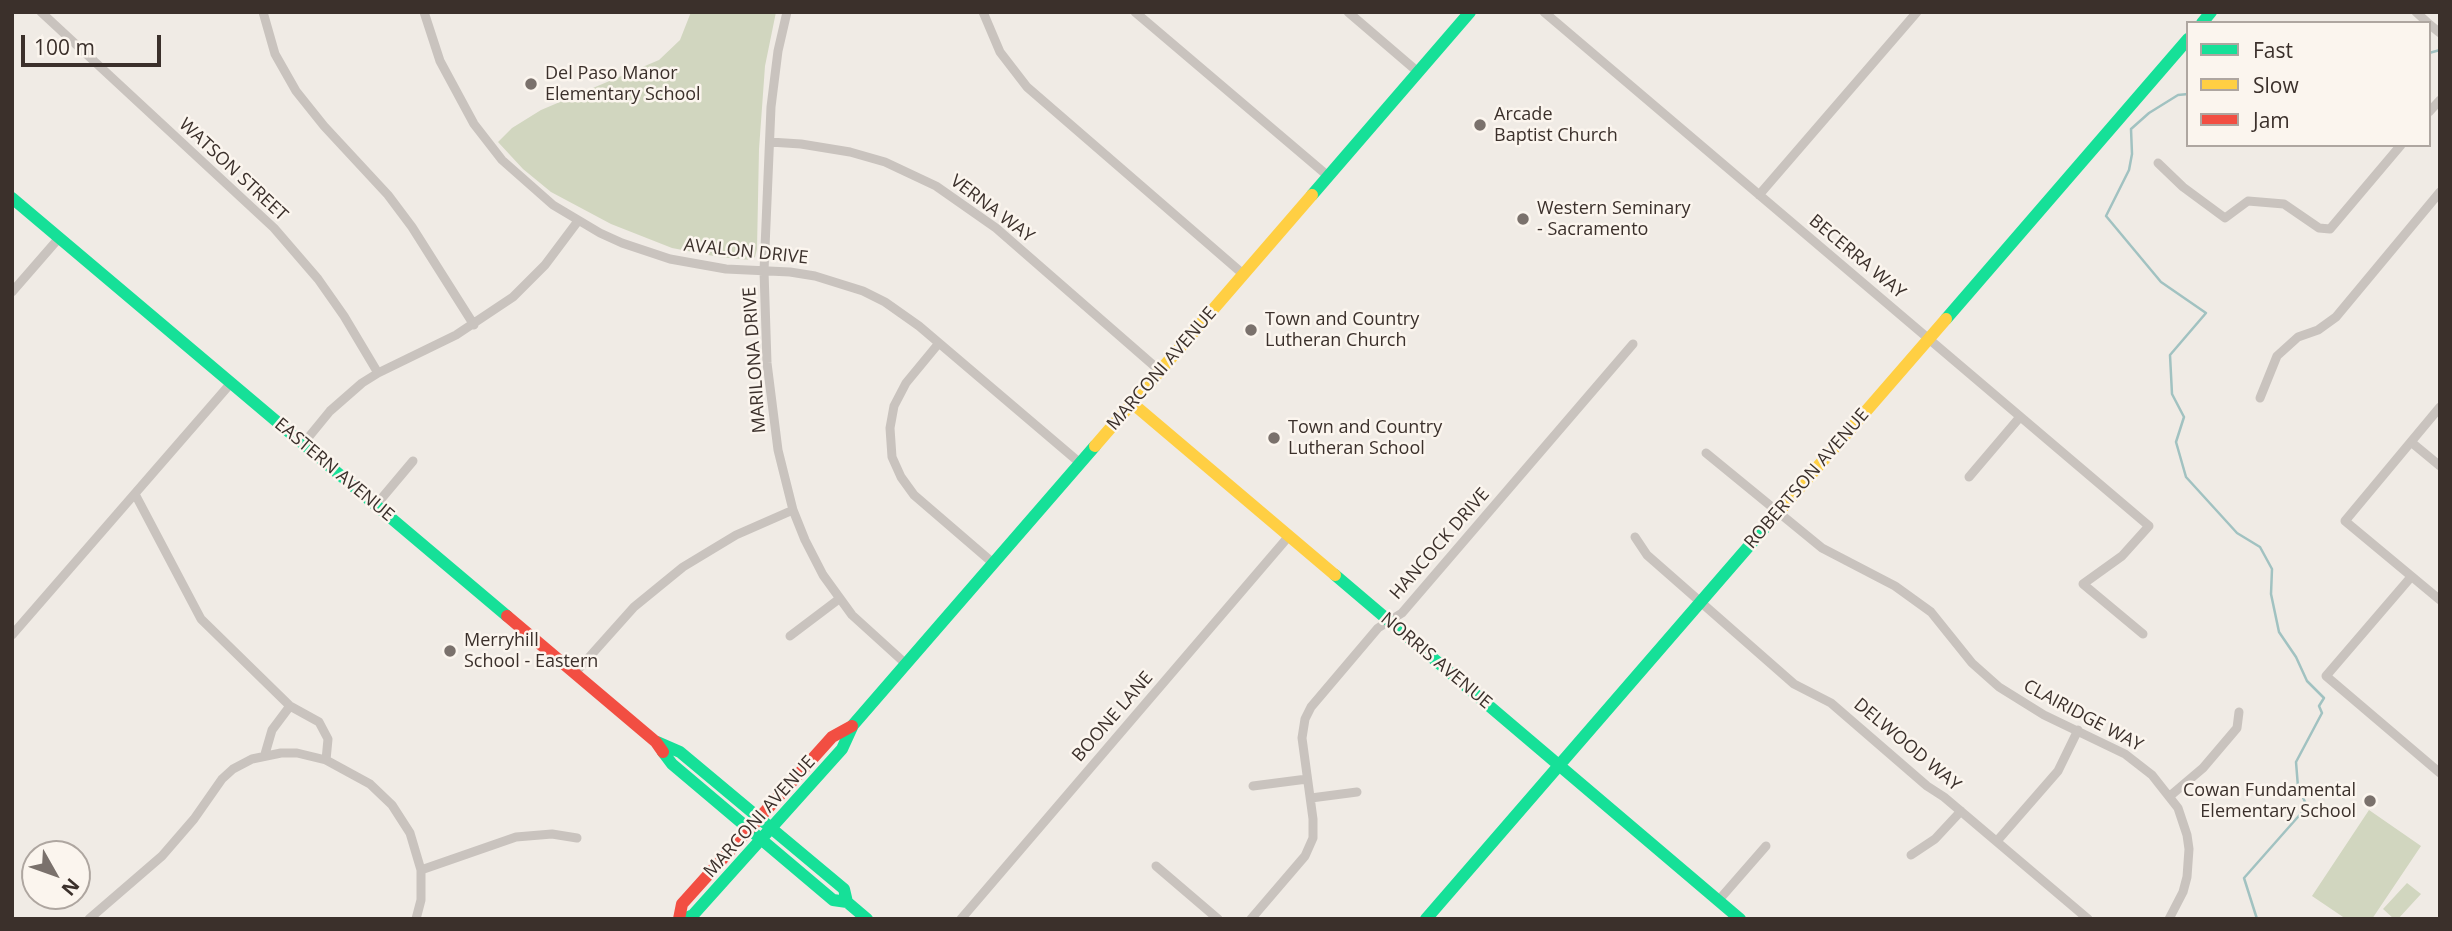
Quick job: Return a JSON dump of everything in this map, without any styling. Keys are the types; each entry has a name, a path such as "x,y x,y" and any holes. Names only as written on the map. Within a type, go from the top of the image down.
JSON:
{"main road":[{"name":"MARCONI AVENUE","path":"853,725 832,737 682,904 682,919 693,915 842,749 853,725 1470,12"},
{"name":"ROBERTSON AVENUE","path":"1426,919 2186,41"},
{"name":"EASTERN AVENUE","path":"12,198 656,742 672,764 833,900 847,902 867,919"},
{"name":"NORRIS AVENUE","path":"1132,403 1740,919"},
{"name":"EASTERN AVENUE","path":"656,742 680,752 844,889 847,902"}],"street":[{"name":"WATSON STREET","path":"41,12 274,228 331,298 378,373"},
{"path":"262,12 275,54 296,91 324,126 388,195 412,227 474,325"},
{"name":"AVALON DRIVE","path":"424,12 431,39 450,83 490,147 535,191 578,221 622,243 670,259 726,269 815,276 863,291 906,316 1080,463"},
{"name":"MARILONA DRIVE","path":"787,12 773,82 764,271 770,396 778,450 793,510 813,558 839,599 866,630 906,664"},
{"path":"983,12 1000,52 1027,87 1243,274"},
{"path":"1136,12 1328,176"},
{"path":"1348,12 1418,72"},
{"name":"BECERRA WAY","path":"1544,12 2149,526 2122,556 2083,584 2143,634"},
{"path":"1759,195 1917,12"},
{"name":"VERNA WAY","path":"770,142 850,152 885,162 936,186 996,228 1160,371"},
{"path":"2158,163 2183,187 2225,218 2248,201 2274,202 2284,204 2319,228 2330,229 2399,147"},
{"path":"2260,398 2277,356 2298,337 2318,330 2336,317 2440,192"},
{"path":"303,444 349,393 378,373 474,325 495,311 530,281 578,221"},
{"path":"12,292 59,238"},
{"path":"939,343 906,383 894,406 890,428 892,457 901,477 914,495 993,563"},
{"name":"HANCOCK DRIVE","path":"1251,919 1308,851 1314,831 1302,738 1308,713 1378,628 1402,613 1633,344"},
{"path":"12,635 231,383"},
{"path":"2440,407 2345,521 2440,600"},
{"path":"1969,477 2020,417"},
{"path":"2411,442 2440,466"},
{"name":"CLAIRIDGE WAY","path":"1706,453 1822,548 1885,580 1928,610 1972,663 1999,687 2044,715 2125,754 2152,775 2170,796 2183,821 2189,856 2183,892 2169,919"},
{"path":"376,505 413,461"},
{"path":"135,494 201,619 290,706 314,718 323,727 328,745 326,760"},
{"path":"575,673 634,607 682,567 736,535 793,510"},
{"name":"BOONE LANE","path":"961,919 1289,536"},
{"name":"DELWOOD WAY","path":"1636,537 1647,555 1794,684 1831,703 2088,919"},
{"path":"2412,577 2326,677 2440,773"},
{"path":"790,636 839,599"},
{"path":"265,754 272,730 290,706"},
{"path":"2170,796 2203,768 2237,728 2239,712"},
{"path":"1997,841 2058,771 2078,730"},
{"path":"89,919 162,856 194,819 222,779 245,761 265,754 297,753 326,760 369,784 392,805 410,833 421,870 421,900 416,919"},
{"path":"1253,786 1307,779"},
{"path":"1311,799 1357,792"},
{"path":"1911,855 1935,839 1961,811"},
{"path":"421,870 502,841 530,835 552,834 577,838"},
{"path":"1718,901 1766,846"},
{"path":"1156,866 1218,919"}],"green space":[{"path":"691,12 776,12 765,66 759,149 757,249 751,260 672,248 611,224 551,192 523,169 498,142 512,128 541,110 659,60 680,40"},
{"path":"2369,810 2421,846 2372,919 2346,919 2312,896"},
{"path":"2407,883 2421,894 2398,919 2394,919 2383,909"}],"waterway":[{"path":"2431,52 2440,50"},
{"path":"2186,94 2178,95 2149,113 2131,129 2132,154 2129,170 2106,216 2161,282 2206,313 2170,355 2172,394 2184,417 2176,442 2186,477 2237,533 2260,547 2272,569 2271,594 2279,632 2296,657 2307,681 2324,698 2319,706 2322,713 2296,762 2298,787 2306,804 2304,810 2244,878 2257,919"}],"traffic: fast":[{"path":"1312,195 1470,12"},
{"path":"2204,21 2211,12"},
{"path":"1946,319 2186,41"},
{"path":"12,198 507,616"},
{"path":"684,919 693,915 842,749 853,725 1095,446"},
{"path":"1426,919 1775,516"},
{"path":"1335,575 1740,919"},
{"path":"657,742 680,752 844,889 847,902"},
{"path":"663,752 672,764 833,900 847,902 867,919"}],"traffic: slow":[{"path":"1095,446 1312,195"},
{"path":"1775,516 1946,319"},
{"path":"1132,403 1335,575"}],"traffic: jam":[{"path":"507,616 656,742 663,752"},
{"path":"679,919 682,904 832,737 852,726"}],"place":[{"name":"Del Paso Manor Elementary School","path":"531,84"},
{"name":"Arcade Baptist Church","path":"1480,125"},
{"name":"Western Seminary - Sacramento","path":"1523,219"},
{"name":"Town and Country Lutheran Church","path":"1251,330"},
{"name":"Town and Country Lutheran School","path":"1274,438"},
{"name":"Merryhill School - Eastern","path":"450,651"},
{"name":"Cowan Fundamental Elementary School","path":"2370,801"}]}
